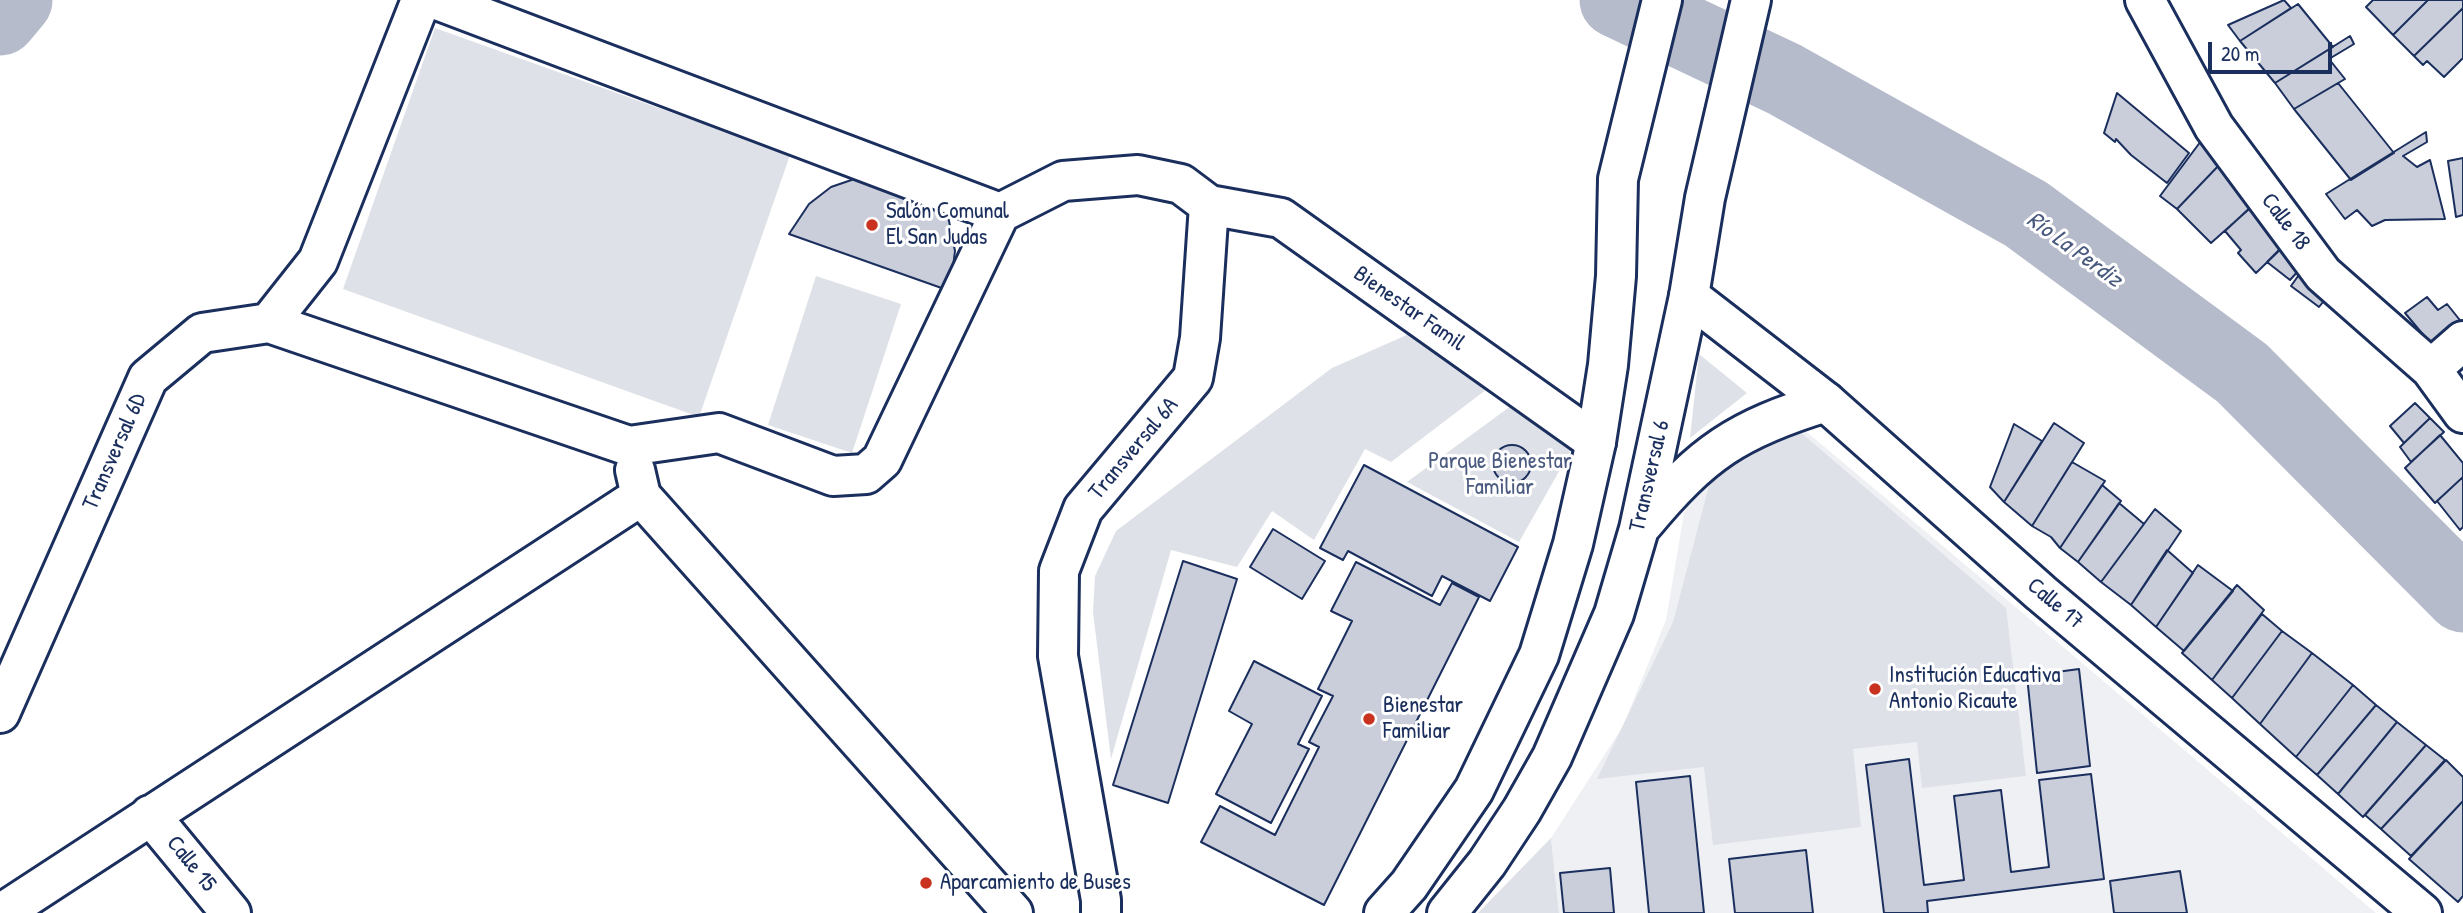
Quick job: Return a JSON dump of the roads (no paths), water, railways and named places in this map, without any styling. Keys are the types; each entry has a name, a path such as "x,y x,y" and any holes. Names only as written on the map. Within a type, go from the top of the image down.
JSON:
{"street":[{"path":"421,0 318,261 269,323 629,446 719,433 833,476 866,474 882,460 1000,213 1063,181 1138,175 1181,184 1209,205"},
{"path":"437,0 1000,213"},
{"path":"1384,913 1409,885 1474,790 1538,655 1573,544 1596,442 1608,366 1616,276 1618,179 1662,0"},
{"name":"Transversal 6","path":"1447,913 1494,852 1552,757 1614,614 1639,529 1689,296 1705,198 1751,0"},
{"name":"Calle 18","path":"2145,0 2214,127 2323,274 2431,369 2463,413"},
{"name":"Bienestar Famil","path":"1209,205 1281,218 1596,442"},
{"name":"Transversal 6A","path":"1101,913 1101,900 1058,656 1059,571 1083,509 1193,378 1200,338 1209,205"},
{"name":"Calle 17","path":"1689,296 1826,402 2041,593 2422,913"},
{"name":"Transversal 6D","path":"0,713 148,379 202,334 269,323"},
{"path":"2431,369 2463,341"},
{"path":"1639,529 1676,485 1720,446 1770,419 1826,402"},
{"path":"629,446 641,496 1013,913"},
{"path":"2,913 641,496"},
{"name":"Calle 15","path":"150,814 231,913"}],"waterway":[{"name":"Río La Perdiz","path":"0,18 15,0"},
{"name":"Río La Perdiz","path":"1617,0 1784,79 2026,214 2242,373 2463,595"}],"place":[{"name":"Salón Comunal El San Judas","path":"872,225"},
{"name":"Institución Educativa Antonio Ricaute","path":"1875,689"},
{"name":"Bienestar Familiar","path":"1369,719"},
{"name":"Aparcamiento de Buses","path":"926,883"}],"park label":[{"name":"Parque Bienestar Familiar","path":"1500,475"}]}
